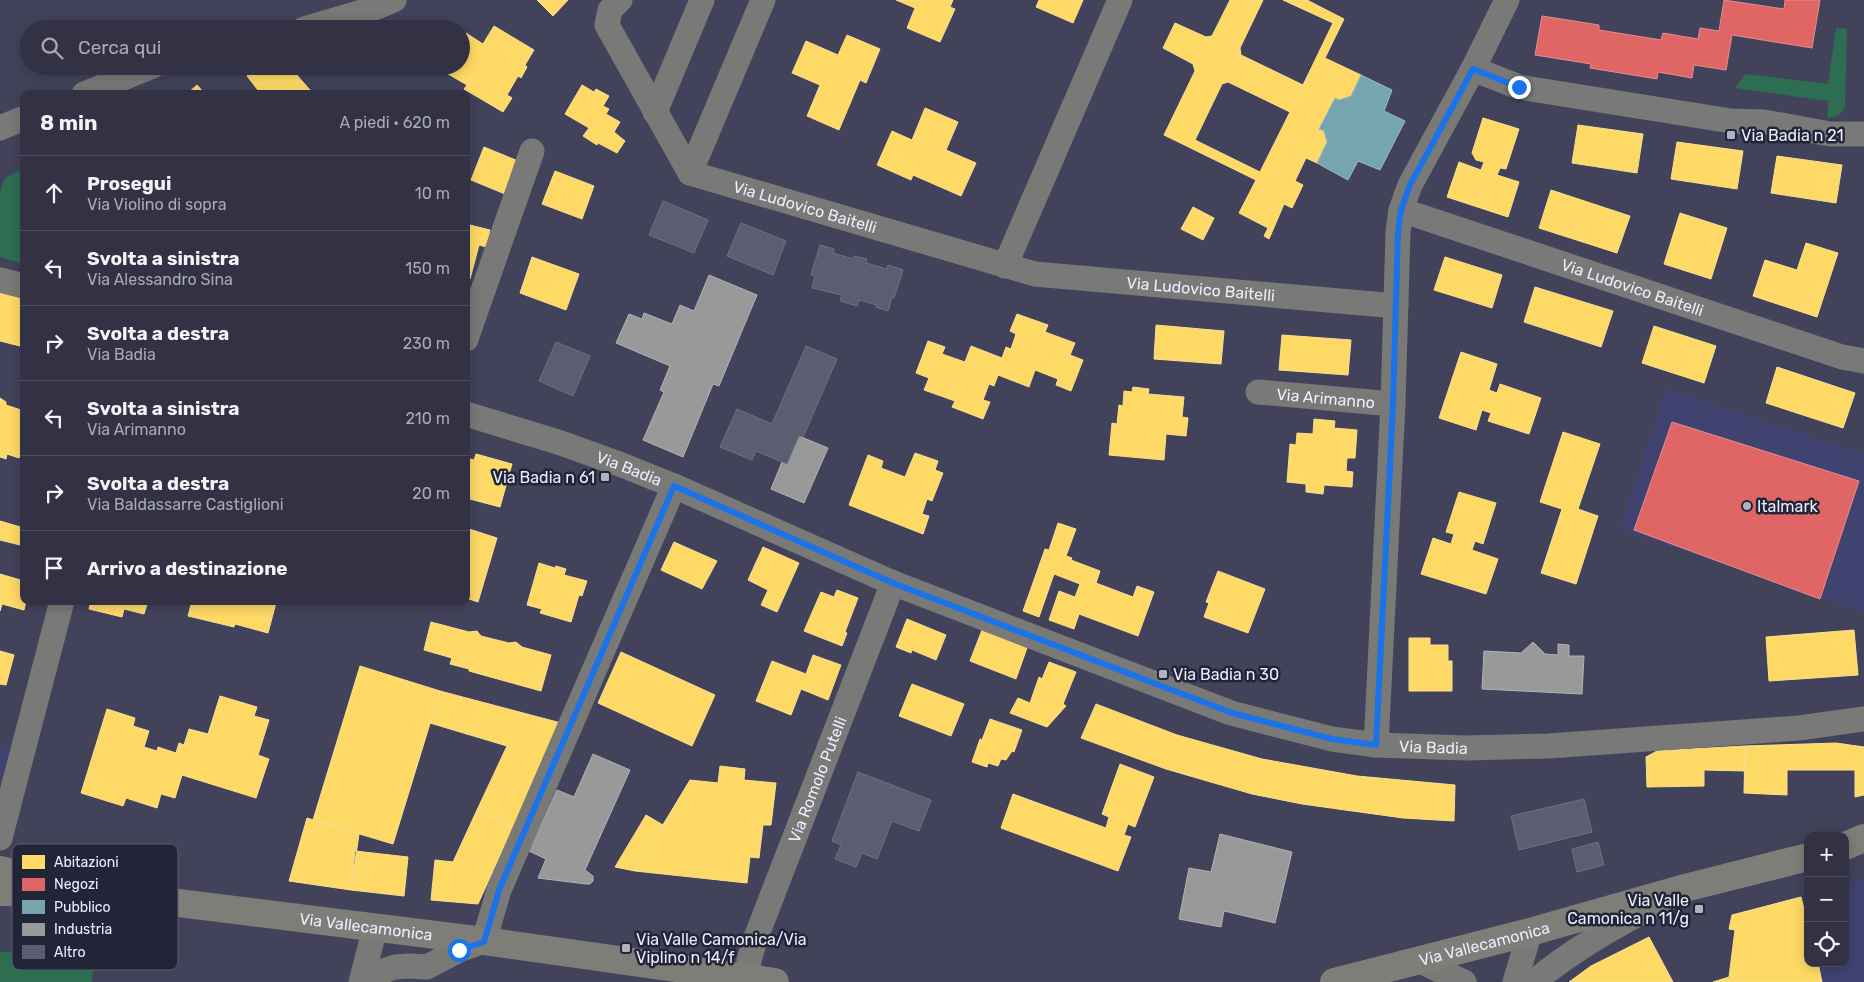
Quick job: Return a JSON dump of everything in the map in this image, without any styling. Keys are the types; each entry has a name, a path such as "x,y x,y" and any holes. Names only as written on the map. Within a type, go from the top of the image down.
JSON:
{"main road":[{"path":"1849,846 1864,838"},
{"path":"1849,848 1864,850"},
{"name":"Via Vallecamonica","path":"1334,982 1530,932 1685,888 1804,858"},
{"name":"Via Vallecamonica","path":"178,903 484,942 775,982"}],"street":[{"path":"335,20 372,9 394,0"},
{"path":"620,0 610,10 607,25 690,173"},
{"path":"655,112 702,0"},
{"path":"690,173 763,0"},
{"path":"1005,266 1120,0"},
{"name":"Via Arimanno","path":"1376,745 1393,404 1398,232 1401,210 1410,185 1473,69 1507,0"},
{"path":"1473,69 1519,87 1731,121 1764,122 1830,134 1864,134"},
{"path":"94,90 131,75"},
{"path":"0,128 20,120"},
{"path":"470,328 532,151"},
{"name":"Via Ludovico Baitelli","path":"690,173 1035,274 1396,306"},
{"name":"Via Ludovico Baitelli","path":"1401,210 1842,357 1864,361"},
{"path":"0,280 20,285"},
{"name":"Via Arimanno","path":"1258,392 1393,404"},
{"name":"Via Badia","path":"470,415 561,443 674,486 893,583 1232,713 1332,739 1376,745 1466,748 1549,746 1799,728 1864,719"},
{"path":"374,982 386,970 395,967 427,967 459,950 484,942 499,890 674,486"},
{"name":"Via Romolo Putelli","path":"748,978 748,960 755,940 893,583"},
{"path":"0,838 61,605"},
{"name":"Via Badia","path":"1799,728 1864,736"},
{"path":"1534,982 1557,963 1602,934 1685,888"},
{"path":"362,982 375,928"},
{"path":"1515,982 1530,932"},
{"path":"1418,960 1464,982"}],"shaded area":[{"name":"Italmark","path":"1666,388 1864,454 1864,612 1620,530"},
{"path":"0,748 16,753 0,806"},
{"path":"1864,880 1864,982 1822,982 1819,967 1849,967 1849,884"}],"green space":[{"path":"1836,28 1847,29 1845,105 1839,115 1827,118 1829,101 1735,88 1745,74 1828,84"},
{"path":"20,170 20,263 0,257 0,192 5,178"},
{"path":"0,952 12,953 12,970 93,970 92,982 0,982"}],"building: Abitazioni":[{"path":"537,0 568,0 553,16"},
{"path":"896,0 953,0 950,7 955,9 940,42 907,28 915,8"},
{"path":"1039,0 1083,0 1073,23 1036,7"},
{"path":"1230,0 1263,0 1240,48 1241,55 1303,85 1333,23 1283,0 1307,0 1344,19 1325,58 1361,75 1351,96 1339,100 1335,98 1319,129 1324,131 1327,142 1317,163 1306,158 1295,181 1303,185 1292,208 1284,204 1269,239 1264,236 1268,228 1239,213 1256,180 1164,135 1195,71 1193,64 1163,48 1175,23 1206,37 1212,36","holes":["1228,82 1290,112 1260,172 1195,140 1222,84"]},
{"path":"494,26 534,50 525,65 527,67 521,78 518,76 507,95 512,98 503,112 470,93 470,90 464,89 467,85 450,75 470,75 470,36 483,44"},
{"path":"847,35 880,49 866,83 860,80 839,130 807,116 820,85 792,73 806,41 838,55"},
{"path":"297,75 310,90 258,90 247,76"},
{"path":"197,85 201,90 191,90"},
{"path":"582,85 594,92 596,89 609,96 603,106 609,109 606,114 620,122 614,132 625,141 617,153 598,143 597,145 583,136 589,128 565,114"},
{"path":"925,108 958,122 946,150 976,163 961,196 913,175 911,180 877,165 892,131 912,140"},
{"path":"1483,118 1519,129 1506,169 1500,168 1497,175 1519,182 1508,217 1447,197 1459,162 1481,170 1484,162 1476,160 1472,153"},
{"path":"1578,125 1643,134 1637,173 1572,163"},
{"path":"1677,142 1743,151 1737,189 1671,179"},
{"path":"484,147 523,163 505,194 471,180"},
{"path":"1777,156 1842,165 1836,203 1771,193"},
{"path":"555,171 594,186 582,219 542,204"},
{"path":"1551,190 1630,216 1617,253 1539,228"},
{"path":"1193,207 1214,218 1203,240 1181,229"},
{"path":"1680,213 1727,228 1711,279 1664,264"},
{"path":"470,225 490,230 486,247 479,245 470,279"},
{"path":"1806,243 1838,253 1817,317 1753,296 1765,260 1797,270"},
{"path":"532,257 579,274 566,310 520,293"},
{"path":"1445,257 1502,275 1492,308 1434,290"},
{"path":"1535,287 1613,311 1601,347 1524,322"},
{"path":"0,290 20,295 20,346 0,341"},
{"path":"1017,314 1048,325 1045,332 1075,343 1070,355 1083,360 1071,391 1056,385 1058,379 1035,370 1029,387 998,375 994,386 989,384 983,400 990,402 983,419 952,407 955,401 924,390 929,378 916,373 928,341 945,347 942,354 965,362 971,346 1002,358 1006,347 1011,349 1016,334 1010,331"},
{"path":"1156,325 1224,331 1221,364 1154,359"},
{"path":"1654,326 1716,346 1704,383 1642,363"},
{"path":"1282,335 1351,340 1348,375 1279,370"},
{"path":"1461,352 1497,364 1489,390 1497,393 1500,384 1541,398 1529,434 1488,421 1491,413 1482,410 1476,430 1439,418"},
{"path":"1777,367 1855,393 1843,428 1766,403"},
{"path":"1133,387 1149,389 1148,394 1184,397 1182,417 1188,418 1186,436 1166,434 1164,460 1109,455 1112,423 1117,424 1119,405 1123,406 1124,391 1132,392"},
{"path":"0,398 6,402 6,405 20,410 20,455 19,458 7,454 6,459 0,457"},
{"path":"1314,419 1335,421 1334,428 1357,430 1355,458 1347,458 1346,471 1353,472 1352,487 1324,485 1323,494 1306,492 1306,484 1287,482 1290,444 1296,445 1297,433 1313,434"},
{"path":"1563,432 1600,444 1578,509 1598,516 1576,584 1541,573 1562,509 1540,502"},
{"path":"915,453 938,461 935,470 943,473 932,501 927,499 922,514 929,516 923,534 849,505 868,455 883,461 881,468 905,477"},
{"path":"476,454 512,464 500,507 470,499 470,459 474,460"},
{"path":"1459,492 1496,503 1483,544 1475,541 1472,550 1498,559 1486,594 1421,574 1433,538 1451,544 1454,534 1446,532"},
{"path":"0,521 20,527 20,545 0,540"},
{"path":"1058,523 1076,529 1066,556 1072,558 1071,560 1100,571 1096,583 1133,597 1137,586 1154,592 1138,636 1079,614 1074,629 1049,620 1059,591 1075,597 1080,584 1054,574 1039,617 1023,611 1045,549 1049,550"},
{"path":"470,529 497,538 478,602 470,599"},
{"path":"674,542 717,561 702,589 661,570"},
{"path":"763,547 799,563 777,612 761,605 768,590 748,580"},
{"path":"539,563 566,569 564,575 587,581 582,596 579,595 571,622 540,613 542,609 527,605"},
{"path":"1218,571 1265,589 1248,633 1204,617 1209,603 1206,602"},
{"path":"0,574 20,580 20,605 25,605 24,610 2,604 0,611"},
{"path":"837,590 858,598 845,632 847,633 842,646 804,631 821,592 834,597"},
{"path":"90,605 147,605 144,614 124,609 122,617 89,609"},
{"path":"191,605 275,605 268,633 235,624 234,627 188,616"},
{"path":"907,619 946,635 936,660 912,650 911,653 896,647"},
{"path":"431,622 469,632 477,631 481,636 509,643 516,642 522,647 551,655 541,691 469,671 469,669 450,664 452,658 424,650"},
{"path":"982,630 1027,648 1016,679 970,661"},
{"path":"1854,630 1858,675 1769,681 1766,637"},
{"path":"1409,638 1430,638 1430,645 1448,645 1448,661 1452,661 1452,691 1409,691"},
{"path":"0,651 14,655 6,685 0,684"},
{"path":"621,652 715,695 692,746 598,703"},
{"path":"813,655 841,665 828,700 801,689 791,715 756,701 772,661 806,674"},
{"path":"1049,662 1076,672 1063,704 1066,706 1047,727 1010,713 1018,698 1030,703 1039,677 1042,679"},
{"path":"360,666 440,691 393,844 313,820"},
{"path":"912,684 964,704 951,736 899,716"},
{"path":"440,691 561,723 513,827 477,810 507,746 430,723"},
{"path":"220,696 257,707 254,716 269,720 258,755 269,759 256,798 182,775 175,798 161,794 157,808 126,798 123,806 81,793 107,709 135,718 133,726 149,731 144,747 157,751 158,747 176,753 179,743 184,745 189,729 208,734"},
{"path":"1096,704 1177,735 1262,759 1357,776 1455,785 1454,821 1403,818 1302,804 1252,794 1166,769 1081,738"},
{"path":"990,719 1022,730 1014,752 1012,751 1006,760 1001,759 998,766 988,763 987,767 972,762 980,739 982,740"},
{"path":"1836,743 1864,747 1864,795 1855,797 1855,770 1787,770 1787,795 1744,793 1745,746"},
{"path":"1745,746 1745,771 1704,770 1704,786 1647,787 1646,757 1657,751"},
{"path":"1120,764 1154,777 1135,827 1128,824 1124,835 1131,837 1118,871 1001,828 1013,794 1106,828 1109,817 1102,814"},
{"path":"720,766 745,769 744,780 776,783 771,825 763,825 759,858 750,857 747,883 635,871 690,780 718,783"},
{"path":"477,810 513,827 478,904 431,900 435,860 453,862"},
{"path":"646,815 663,825 635,871 615,867"},
{"path":"307,818 359,834 351,890 289,881"},
{"path":"355,851 408,857 404,896 351,890"},
{"path":"1801,897 1804,909 1804,967 1819,967 1822,982 1713,982 1729,977 1735,930 1729,929 1732,915"},
{"path":"1649,937 1673,982 1569,982 1591,966"}],"building: Negozi":[{"path":"1724,0 1784,9 1785,0 1820,0 1812,48 1732,35 1726,70 1694,65 1692,78 1658,72 1657,79 1590,68 1591,64 1535,55 1542,16 1599,25 1599,30 1661,40 1663,33 1698,39 1700,28 1719,31"},
{"name":"Italmark","path":"1672,422 1859,481 1820,599 1634,530"}],"building: Pubblico":[{"path":"1361,75 1392,90 1384,111 1405,121 1380,170 1358,161 1348,180 1317,163 1327,142 1324,131 1319,129 1335,98 1339,100 1351,96"}],"building: Industria":[{"path":"709,275 757,295 719,386 713,384 683,457 643,440 664,392 660,390 670,366 616,343 629,314 642,319 644,313 672,324 680,305 694,311"},
{"path":"799,436 828,448 804,503 771,489 782,462 787,464"},
{"path":"1533,642 1545,654 1558,655 1558,644 1569,645 1569,656 1584,656 1582,694 1482,689 1484,651 1521,653"},
{"path":"593,754 630,770 585,870 593,876 593,881 590,884 586,884 538,878 546,859 529,851 557,790 574,797"},
{"path":"1220,834 1292,852 1275,923 1224,911 1221,927 1179,919 1189,868 1211,872"}],"building: Altro":[{"path":"663,201 708,220 694,253 649,235"},
{"path":"741,223 786,241 773,275 727,256"},
{"path":"820,245 834,249 833,253 853,259 854,256 867,259 866,263 887,269 888,265 903,270 888,311 876,307 877,305 859,300 857,306 840,301 842,295 812,288 815,276 811,275"},
{"path":"556,342 590,356 573,396 539,381"},
{"path":"806,346 837,359 803,437 799,436 787,464 756,451 752,460 720,447 737,409 772,424"},
{"path":"858,772 931,800 919,831 892,821 877,859 862,853 856,867 835,859 841,845 832,841"},
{"path":"1584,799 1592,832 1519,850 1511,816"},
{"path":"1598,842 1604,865 1577,872 1572,849"}],"place":[{"name":"Via Badia n 21","path":"1731,135"},
{"name":"Via Badia n 61","path":"605,477"},
{"name":"Italmark","path":"1747,506"},
{"name":"Via Badia n 30","path":"1163,674"},
{"name":"Via Valle Camonica n 11/g","path":"1699,909"},
{"name":"Via Valle Camonica/Via Viplino n 14/f","path":"626,948"}],"route":[{"path":"459,950 484,942 499,890 674,486 893,583 1232,713 1332,739 1376,745 1393,404 1398,232 1401,210 1404,199 1421,163 1473,69 1519,87"}]}
